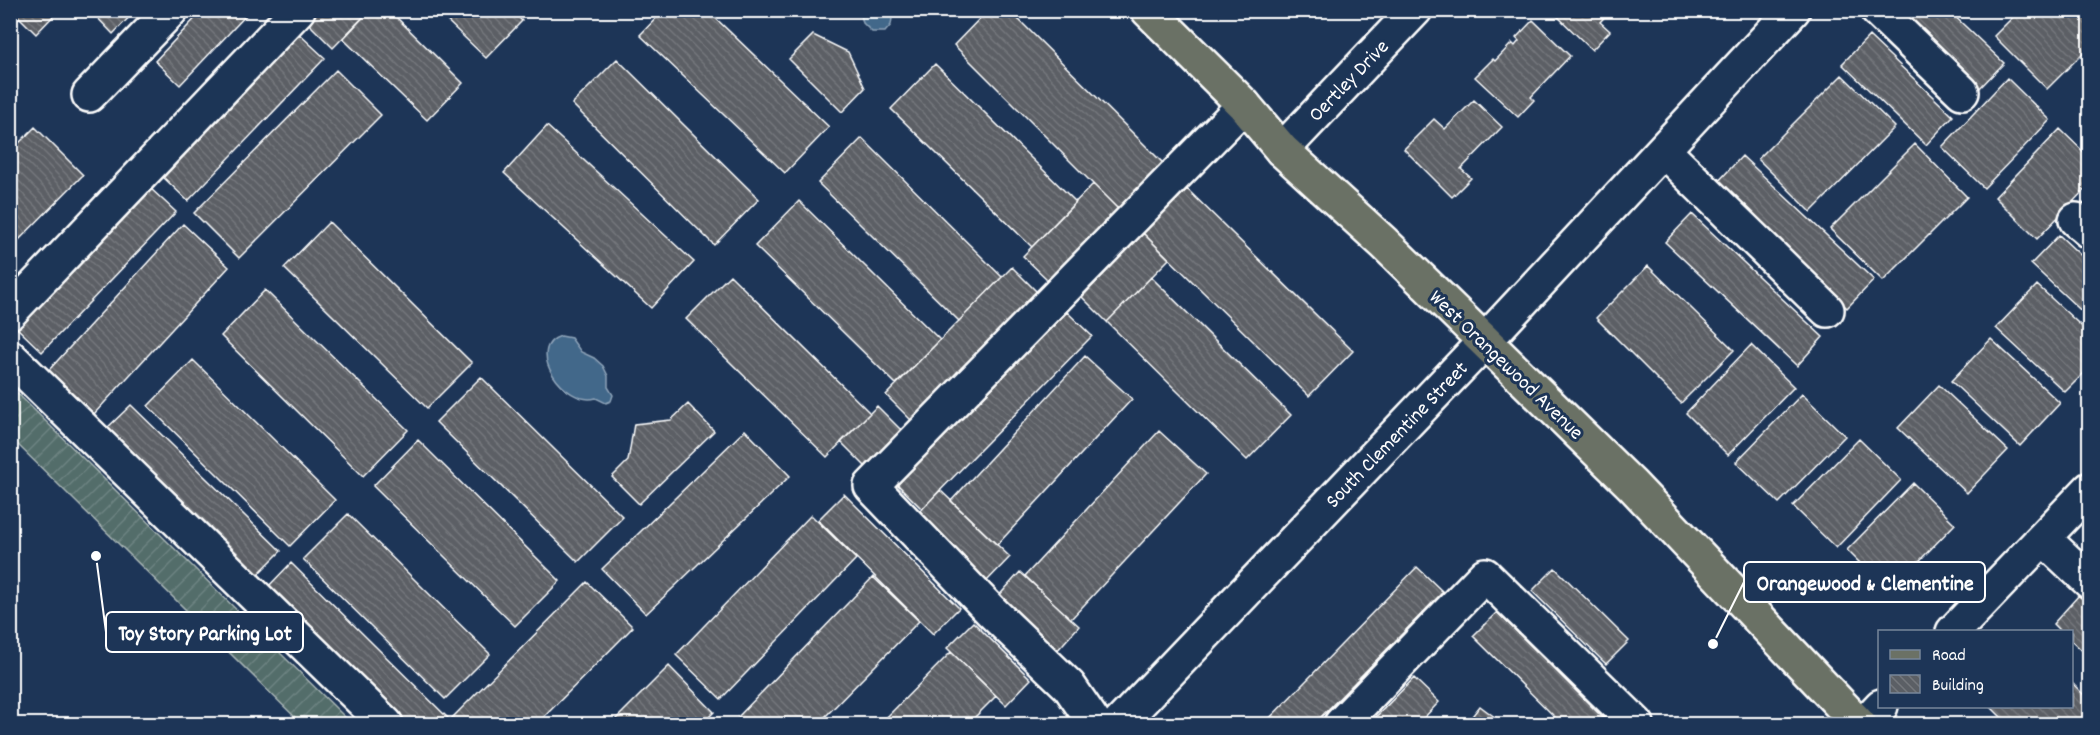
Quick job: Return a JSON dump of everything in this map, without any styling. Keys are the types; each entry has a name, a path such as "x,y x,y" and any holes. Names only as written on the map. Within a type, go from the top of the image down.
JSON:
{"main road":[{"name":"West Orangewood Avenue","path":"1148,10 1244,105 1282,150 1384,243 1632,485 1859,724"}],"street":[{"path":"89,95 171,10"},
{"path":"10,312 298,10"},
{"name":"Oertley Drive","path":"1282,150 1415,10"},
{"name":"South Clementine Street","path":"1119,724 1484,342 1793,10"},
{"path":"1877,10 1962,92"},
{"path":"1095,724 1069,686 991,610 871,486 1244,105"},
{"path":"1663,150 1827,310"},
{"path":"10,357 386,724"},
{"path":"1955,630 2090,489"},
{"path":"2043,538 2090,582"},
{"path":"1341,724 1485,575 1637,724"},
{"path":"1864,724 1879,708"}],"green space":[{"path":"11,387 352,724 302,724 11,438"}],"water":[{"path":"860,11 893,11 891,25 885,32 872,32 863,23"},
{"path":"561,336 571,338 581,352 594,358 603,366 608,376 608,387 613,395 611,401 606,403 596,398 584,398 572,394 561,385 547,363 546,352 551,342"}],"building":[{"path":"12,10 59,10 36,34"},
{"path":"90,10 136,10 113,34"},
{"path":"203,10 251,10 180,85 155,61"},
{"path":"320,10 370,10 333,48 308,23"},
{"path":"370,10 389,10 463,83 427,120 343,39"},
{"path":"436,10 512,10 522,21 486,58"},
{"path":"664,10 707,10 829,127 785,173 640,35"},
{"path":"988,10 1009,10 1163,163 1118,209 954,45"},
{"path":"1551,10 1611,10 1600,22 1610,31 1592,50"},
{"path":"1893,10 1948,10 2004,63 1976,92"},
{"path":"2020,10 2090,10 2090,46 2047,89 1994,36"},
{"path":"1533,20 1570,56 1531,97 1534,100 1518,117 1475,77 1512,43 1515,46 1519,41 1516,38"},
{"path":"298,33 325,58 188,201 162,176"},
{"path":"813,35 848,52 865,88 842,112 789,59"},
{"path":"1869,36 1953,116 1926,145 1842,64"},
{"path":"617,59 759,199 714,245 572,104"},
{"path":"935,64 1076,202 1032,247 891,109"},
{"path":"336,70 381,115 239,258 194,213"},
{"path":"1842,75 1895,127 1811,212 1758,159"},
{"path":"2007,78 2050,120 1984,188 1942,147"},
{"path":"1474,100 1502,127 1461,169 1471,178 1452,197 1404,149 1434,119 1445,129"},
{"path":"547,126 694,262 651,308 504,173"},
{"path":"35,127 83,175 10,249 10,152"},
{"path":"2060,129 2090,158 2090,184 2037,239 1995,197"},
{"path":"862,138 1002,277 959,321 818,183"},
{"path":"1915,144 1967,197 1883,281 1830,229"},
{"path":"1742,156 1874,280 1847,308 1716,184"},
{"path":"1093,184 1118,209 1048,280 1023,256"},
{"path":"150,188 176,212 42,352 16,327"},
{"path":"1187,189 1353,351 1309,396 1143,233"},
{"path":"799,201 940,340 896,384 755,246"},
{"path":"1692,214 1823,337 1797,366 1665,242"},
{"path":"329,222 472,363 427,408 284,268"},
{"path":"183,224 229,267 94,414 48,371"},
{"path":"1143,233 1169,259 1107,322 1082,297"},
{"path":"2059,235 2090,264 2090,319 2031,264"},
{"path":"1648,266 1734,350 1681,403 1596,318"},
{"path":"1012,267 1037,292 911,420 886,395"},
{"path":"730,275 870,413 827,457 686,319"},
{"path":"1151,277 1291,415 1247,460 1107,322"},
{"path":"2037,285 2090,334 2090,367 2065,392 1996,328"},
{"path":"265,290 408,430 363,476 221,336"},
{"path":"1067,312 1092,336 922,509 897,484"},
{"path":"1991,339 2060,403 2020,446 1951,381"},
{"path":"1751,345 1794,387 1728,455 1686,413"},
{"path":"1085,356 1132,399 997,545 951,501"},
{"path":"193,360 335,500 290,546 148,406"},
{"path":"481,377 623,517 578,562 436,422"},
{"path":"1939,385 2008,450 1967,493 1898,428"},
{"path":"1802,394 1845,436 1779,503 1736,462"},
{"path":"688,404 714,431 639,504 612,477 628,461 634,424 671,420"},
{"path":"131,405 281,551 255,577 105,430"},
{"path":"877,406 902,431 866,467 841,442"},
{"path":"745,430 790,476 646,614 602,569"},
{"path":"1159,431 1206,474 1071,619 1025,576"},
{"path":"1859,439 1901,480 1836,548 1793,506"},
{"path":"418,440 560,581 515,626 373,486"},
{"path":"1913,483 1955,524 1889,592 1847,550"},
{"path":"940,490 1010,557 985,583 916,516"},
{"path":"844,494 959,608 933,634 818,520"},
{"path":"348,514 490,654 445,699 303,559"},
{"path":"811,515 856,559 721,699 676,655"},
{"path":"291,563 454,724 402,724 265,590"},
{"path":"1417,567 1443,592 1314,724 1264,724"},
{"path":"1555,568 1629,641 1606,664 1532,591"},
{"path":"1020,572 1079,626 1056,652 996,599"},
{"path":"873,577 919,621 818,724 746,724 738,717"},
{"path":"587,582 633,627 537,724 454,724 450,720"},
{"path":"2079,595 2090,606 2090,658 2073,642 2073,630 2059,630 2053,624"},
{"path":"1497,612 1609,724 1562,724 1473,636"},
{"path":"973,622 1031,679 1006,705 947,648"},
{"path":"951,652 996,696 968,724 880,724"},
{"path":"669,666 714,712 702,724 611,724"},
{"path":"1414,678 1439,702 1418,724 1369,724"},
{"path":"2073,684 2090,701 2090,724 2008,724 1992,708 2073,708"},
{"path":"1480,706 1504,724 1466,724"}],"place":[{"name":"Toy Story Parking Lot","path":"96,556"},
{"name":"Orangewood & Clementine","path":"1713,644"}]}
